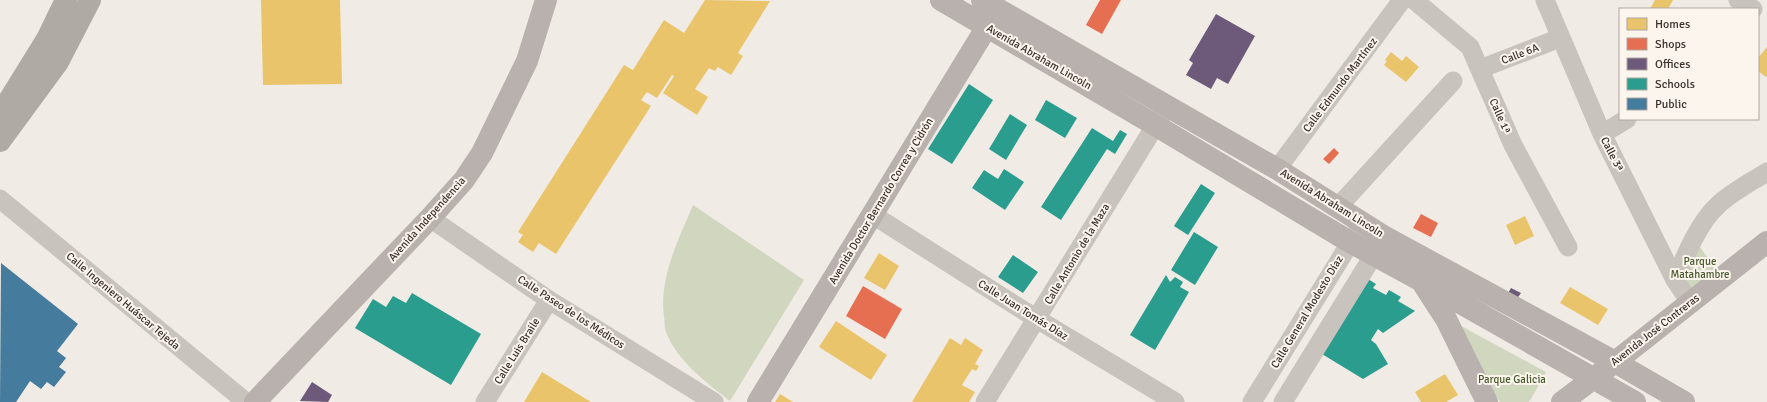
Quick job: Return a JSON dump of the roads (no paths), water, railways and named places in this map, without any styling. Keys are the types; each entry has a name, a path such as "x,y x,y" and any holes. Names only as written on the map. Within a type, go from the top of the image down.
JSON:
{"highway":[{"path":"0,115 47,39 66,0"},
{"path":"0,140 58,62 90,0"}],"main road":[{"name":"Avenida Independencia","path":"254,402 430,218 464,180 482,153 527,61 546,0"},
{"name":"Avenida Abraham Lincoln","path":"941,0 993,9 1168,106 1277,169 1385,237 1615,362 1684,402"},
{"name":"Avenida Abraham Lincoln","path":"993,9 1155,125 1350,242 1635,402"},
{"name":"Avenida Doctor Bernardo Correa y Cidrón","path":"758,402 873,215 993,9"},
{"name":"Avenida José Contreras","path":"1562,402 1767,242"},
{"path":"1420,280 1446,319 1487,402"}],"street":[{"name":"Calle Edmundo Martínez","path":"1277,169 1402,0"},
{"name":"Calle 1ª","path":"1414,0 1467,43 1513,145 1568,248"},
{"name":"Calle 3ª","path":"1545,0 1602,134 1675,280 1690,302"},
{"path":"1738,0 1751,8"},
{"name":"Calle 6A","path":"1480,69 1560,38"},
{"path":"1338,207 1453,81"},
{"name":"Calle Antonio de la Maza","path":"985,402 1168,106"},
{"path":"1602,134 1625,120"},
{"path":"1675,280 1710,214 1720,203 1767,172"},
{"name":"Calle Ingeniero Huáscar Tejeda","path":"0,199 246,402"},
{"name":"Calle Juan Tomás Díaz","path":"873,215 1037,319 1175,402"},
{"name":"Calle Paseo de los Médicos","path":"430,218 549,300 714,402"},
{"name":"Calle General Modesto Díaz","path":"1252,402 1363,222"},
{"path":"1283,402 1385,237"},
{"name":"Calle Luis Braile","path":"485,402 549,300"}],"park label":[{"name":"Parque Matahambre","path":"1700,267"},
{"name":"Parque Galicia","path":"1512,379"}]}
